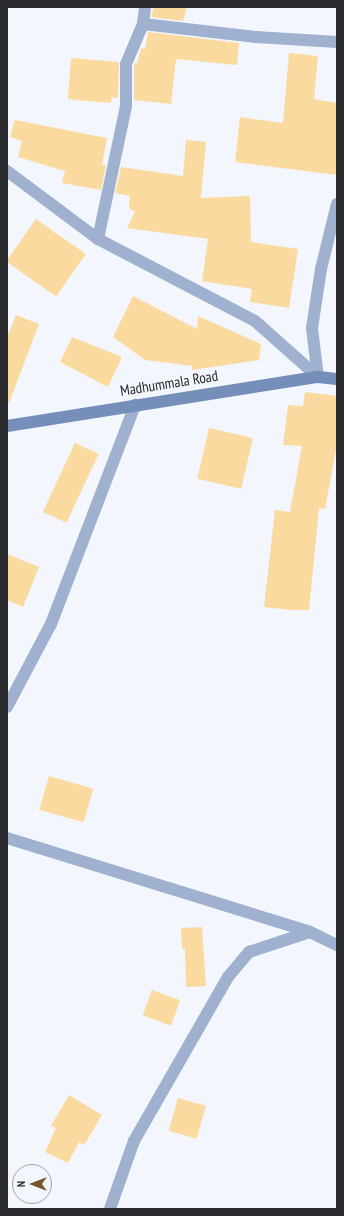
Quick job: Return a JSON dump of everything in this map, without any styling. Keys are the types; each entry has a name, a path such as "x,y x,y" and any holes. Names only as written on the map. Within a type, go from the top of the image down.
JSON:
{"street":[{"path":"98,239 126,106 126,64 143,24 145,7"},
{"path":"143,24 256,37 337,42"},
{"path":"7,172 98,239 255,321 318,377"},
{"path":"318,377 312,328 322,269 337,204"},
{"name":"Madhummala Road","path":"7,426 318,377 337,379"},
{"path":"7,706 51,624 135,405"},
{"path":"7,838 310,932 337,945"},
{"path":"110,1209 134,1141 228,977 249,952 310,932"}],"building":[{"path":"154,7 187,7 183,21 151,17"},
{"path":"148,32 239,43 237,65 176,59 171,104 134,100 134,66 135,63 137,63 141,48 145,49"},
{"path":"289,53 318,56 314,99 337,103 337,175 235,162 240,117 283,123"},
{"path":"71,58 119,62 118,98 112,97 111,103 68,99"},
{"path":"15,120 107,138 102,165 106,165 101,190 62,183 65,171 18,157 22,141 10,137"},
{"path":"186,140 206,142 201,198 250,196 251,242 298,249 289,308 250,302 252,289 202,281 208,239 127,228 135,212 129,208 130,196 115,193 121,167 183,176"},
{"path":"36,219 86,254 56,297 7,262"},
{"path":"133,296 197,329 198,316 261,344 259,360 192,370 192,366 145,360 113,337"},
{"path":"16,315 39,324 9,403 7,403 7,337"},
{"path":"72,337 122,357 108,387 60,362"},
{"path":"305,392 337,396 337,444 325,509 319,508 309,610 290,610 264,607 275,510 290,512 302,446 283,445 288,405 303,406"},
{"path":"209,428 253,438 241,489 197,479"},
{"path":"75,443 99,454 66,523 43,512"},
{"path":"7,554 39,567 23,607 7,600"},
{"path":"49,776 93,789 84,822 39,810"},
{"path":"202,927 206,986 186,987 185,949 182,949 181,928"},
{"path":"152,990 180,1000 171,1026 143,1015"},
{"path":"69,1095 102,1115 84,1145 79,1142 68,1163 45,1152 56,1128 51,1126"},
{"path":"178,1098 206,1106 197,1139 169,1131"}]}
